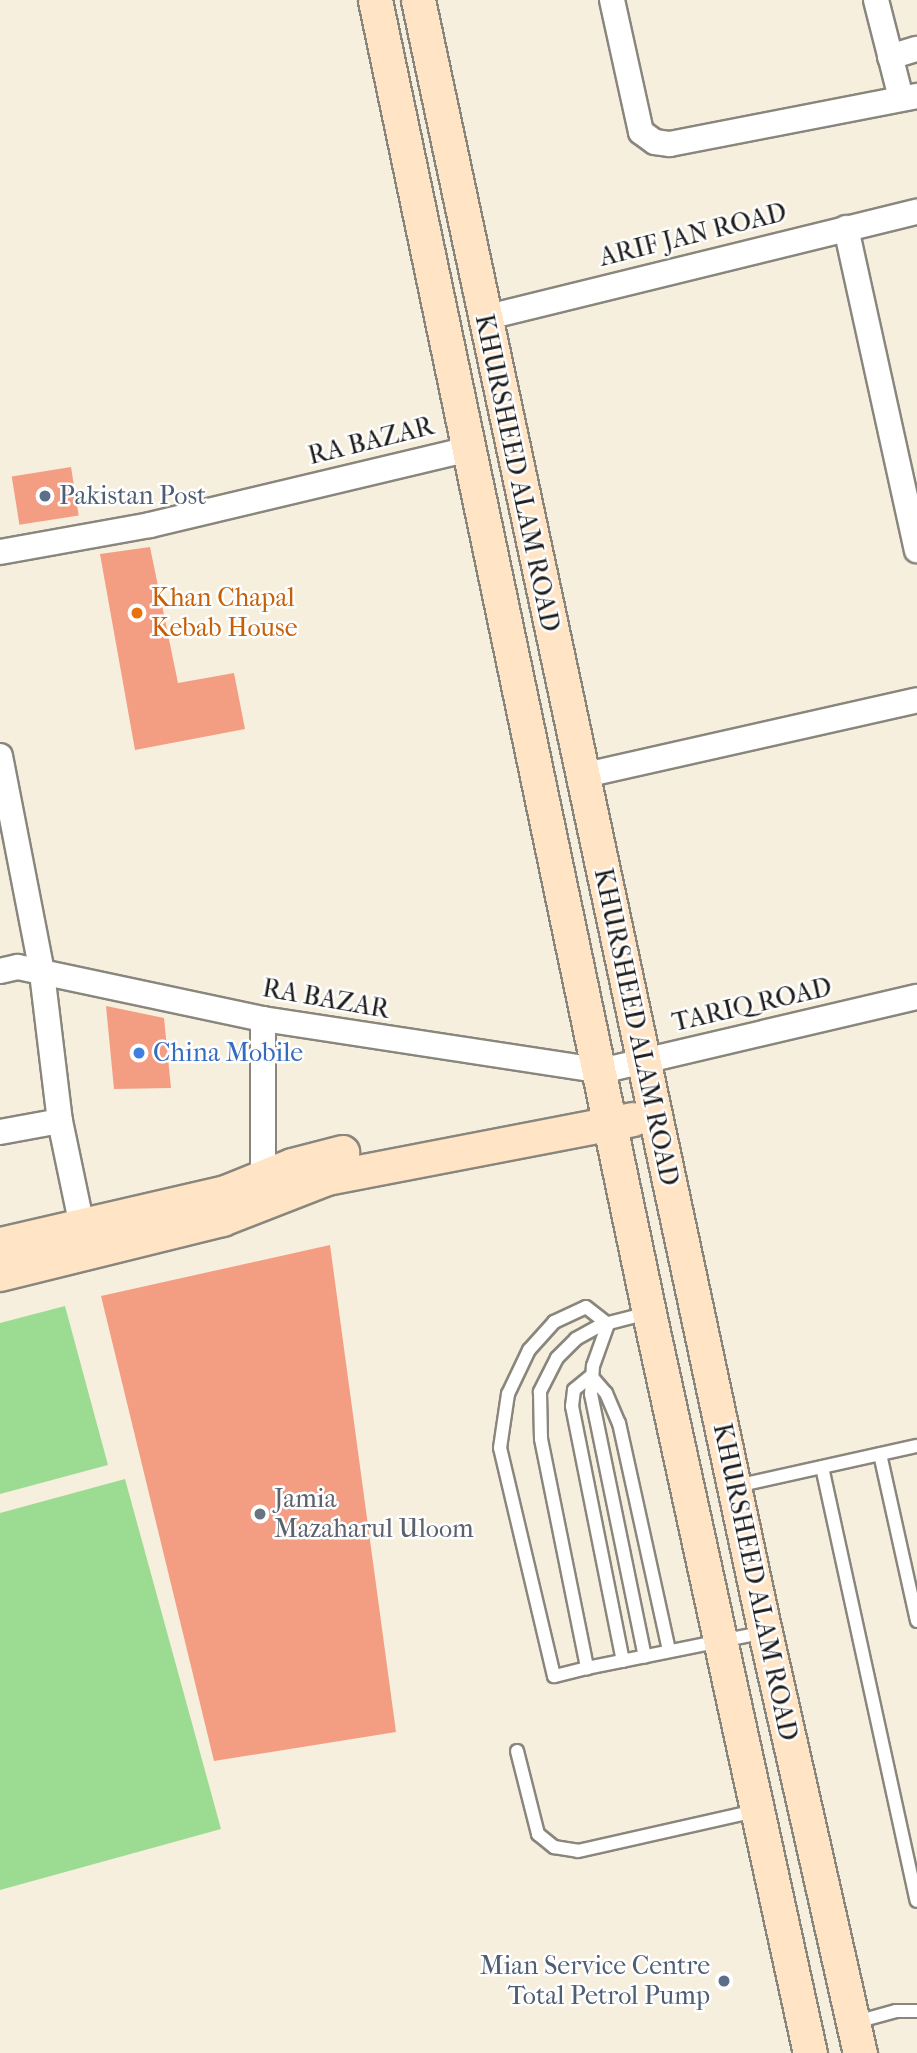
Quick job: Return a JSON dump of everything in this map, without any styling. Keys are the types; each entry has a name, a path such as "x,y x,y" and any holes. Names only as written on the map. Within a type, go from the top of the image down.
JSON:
{"main road":[{"name":"KHURSHEED ALAM ROAD","path":"375,0 607,1098 649,1313 810,2053"},
{"name":"KHURSHEED ALAM ROAD","path":"418,0 765,1632 857,2038"},
{"path":"0,1244 82,1226 263,1179 322,1156 650,1089"},
{"path":"0,1274 222,1219 327,1178 607,1098"}],"street":[{"path":"612,0 641,132 655,142 670,144 909,97 890,57 876,0"},
{"path":"890,57 917,49"},
{"name":"ARIF JAN ROAD","path":"484,318 917,212"},
{"path":"846,228 917,550"},
{"name":"RA BAZAR","path":"0,552 136,528 469,449"},
{"path":"581,776 917,700"},
{"path":"0,756 6,816 42,973 60,1121 82,1226"},
{"name":"RA BAZAR","path":"0,971 18,967 263,1019 607,1098"},
{"name":"TARIQ ROAD","path":"650,1089 917,997"},
{"path":"263,1019 263,1179"},
{"path":"0,1132 60,1121"}],"lane":[{"path":"608,1324 586,1307 568,1312 541,1334 511,1387 501,1432 500,1448 554,1676 765,1632"},
{"path":"587,1668 537,1411 544,1380 556,1358 585,1332 649,1313"},
{"path":"608,1324 592,1376 596,1426 645,1656"},
{"path":"592,1376 606,1393 619,1423 669,1651"},
{"path":"592,1376 575,1390 572,1406 623,1661"},
{"path":"734,1486 917,1446"},
{"path":"880,1454 917,1621"},
{"path":"822,1468 917,1901"},
{"path":"517,1751 538,1834 554,1847 578,1850 756,1811"},
{"path":"857,2038 896,2011 917,2011"}],"green space":[{"path":"65,1306 108,1465 0,1494 0,1323"},
{"path":"125,1479 221,1829 0,1890 0,1513"}],"building":[{"name":"Pakistan Post","path":"71,467 79,515 19,525 12,476"},
{"name":"Khan Chapal Kebab House","path":"150,547 178,683 234,673 245,729 135,750 100,554"},
{"name":"China Mobile","path":"106,1006 164,1018 171,1088 114,1089"},
{"name":"Jamia Mazaharul Uloom","path":"330,1245 396,1732 214,1761 101,1296"}],"place":[{"name":"Pakistan Post","path":"45,496"},
{"name":"Khan Chapal Kebab House","path":"137,613"},
{"name":"China Mobile","path":"139,1053"},
{"name":"Jamia Mazaharul Uloom","path":"260,1514"},
{"name":"Mian Service Centre Total Petrol Pump","path":"724,1981"}]}
